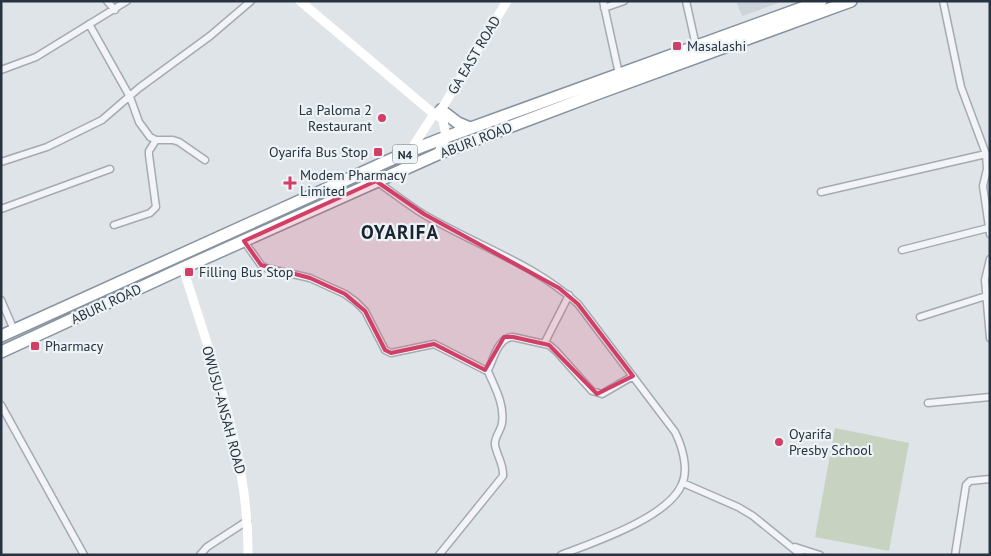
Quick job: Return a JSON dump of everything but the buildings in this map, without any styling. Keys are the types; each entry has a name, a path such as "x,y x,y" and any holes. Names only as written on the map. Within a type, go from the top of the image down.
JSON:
{"highway":[{"name":"ABURI ROAD","path":"1,336 410,151 821,1"},
{"name":"ABURI ROAD","path":"1,352 438,154 851,1"},
{"path":"439,115 470,128"}],"street":[{"path":"108,1 115,10"},
{"path":"1,70 36,57 127,1"},
{"path":"1,162 47,147 102,120 139,88 210,36 251,1"},
{"path":"300,1 439,115 446,137 438,154"},
{"name":"GA EAST ROAD","path":"410,151 439,115 507,1"},
{"path":"619,74 604,5 624,1"},
{"path":"686,1 696,46"},
{"path":"902,250 989,231 983,186 987,169 986,154 959,81 943,1"},
{"path":"89,24 130,97 139,122 150,137 156,140 179,142 205,160"},
{"path":"114,225 150,213 156,207 149,151 156,140"},
{"path":"821,192 986,154"},
{"path":"1,208 110,169"},
{"path":"376,181 424,214 525,266 569,295 578,304 675,432 684,460 683,483 674,497 656,512 624,530 561,555"},
{"path":"244,241 266,268 310,278 345,294 356,302 364,311 385,350 397,353 434,344 483,370 487,369"},
{"path":"990,259 985,280 990,338"},
{"name":"OWUSU-ANSAH ROAD","path":"183,268 237,447 243,480 248,555"},
{"path":"544,344 569,295"},
{"path":"920,317 986,296"},
{"path":"1,300 14,330"},
{"path":"487,369 506,338 513,337 544,344 556,350 592,391 597,394 602,394 633,376"},
{"path":"439,555 503,476 495,439 502,423 502,410 487,369"},
{"path":"928,403 990,397"},
{"path":"1,405 84,555"},
{"path":"955,555 966,485 970,481 990,479"},
{"path":"683,483 738,507 753,516 802,555"},
{"path":"200,555 207,547 247,520"},
{"path":"792,547 820,555"}],"highlighted area":[{"path":"376,181 424,214 559,288 578,304 633,376 597,394 549,345 513,337 504,337 485,370 434,344 391,353 385,350 365,311 345,294 310,278 261,265 244,241"}],"shaded area":[{"path":"736,1 784,1 742,16"}],"green space":[{"path":"835,428 909,443 889,551 815,537"}],"place":[{"name":"Masalashi","path":"677,46"},
{"name":"La Paloma 2 Restaurant","path":"382,118"},
{"name":"Oyarifa Bus Stop","path":"378,152"},
{"name":"Modem Pharmacy Limited","path":"290,183"},
{"name":"Filling Bus Stop","path":"189,272"},
{"name":"Pharmacy","path":"35,346"},
{"name":"Oyarifa Presby School","path":"779,442"}],"district":[{"name":"OYARIFA","path":"400,232"}]}
